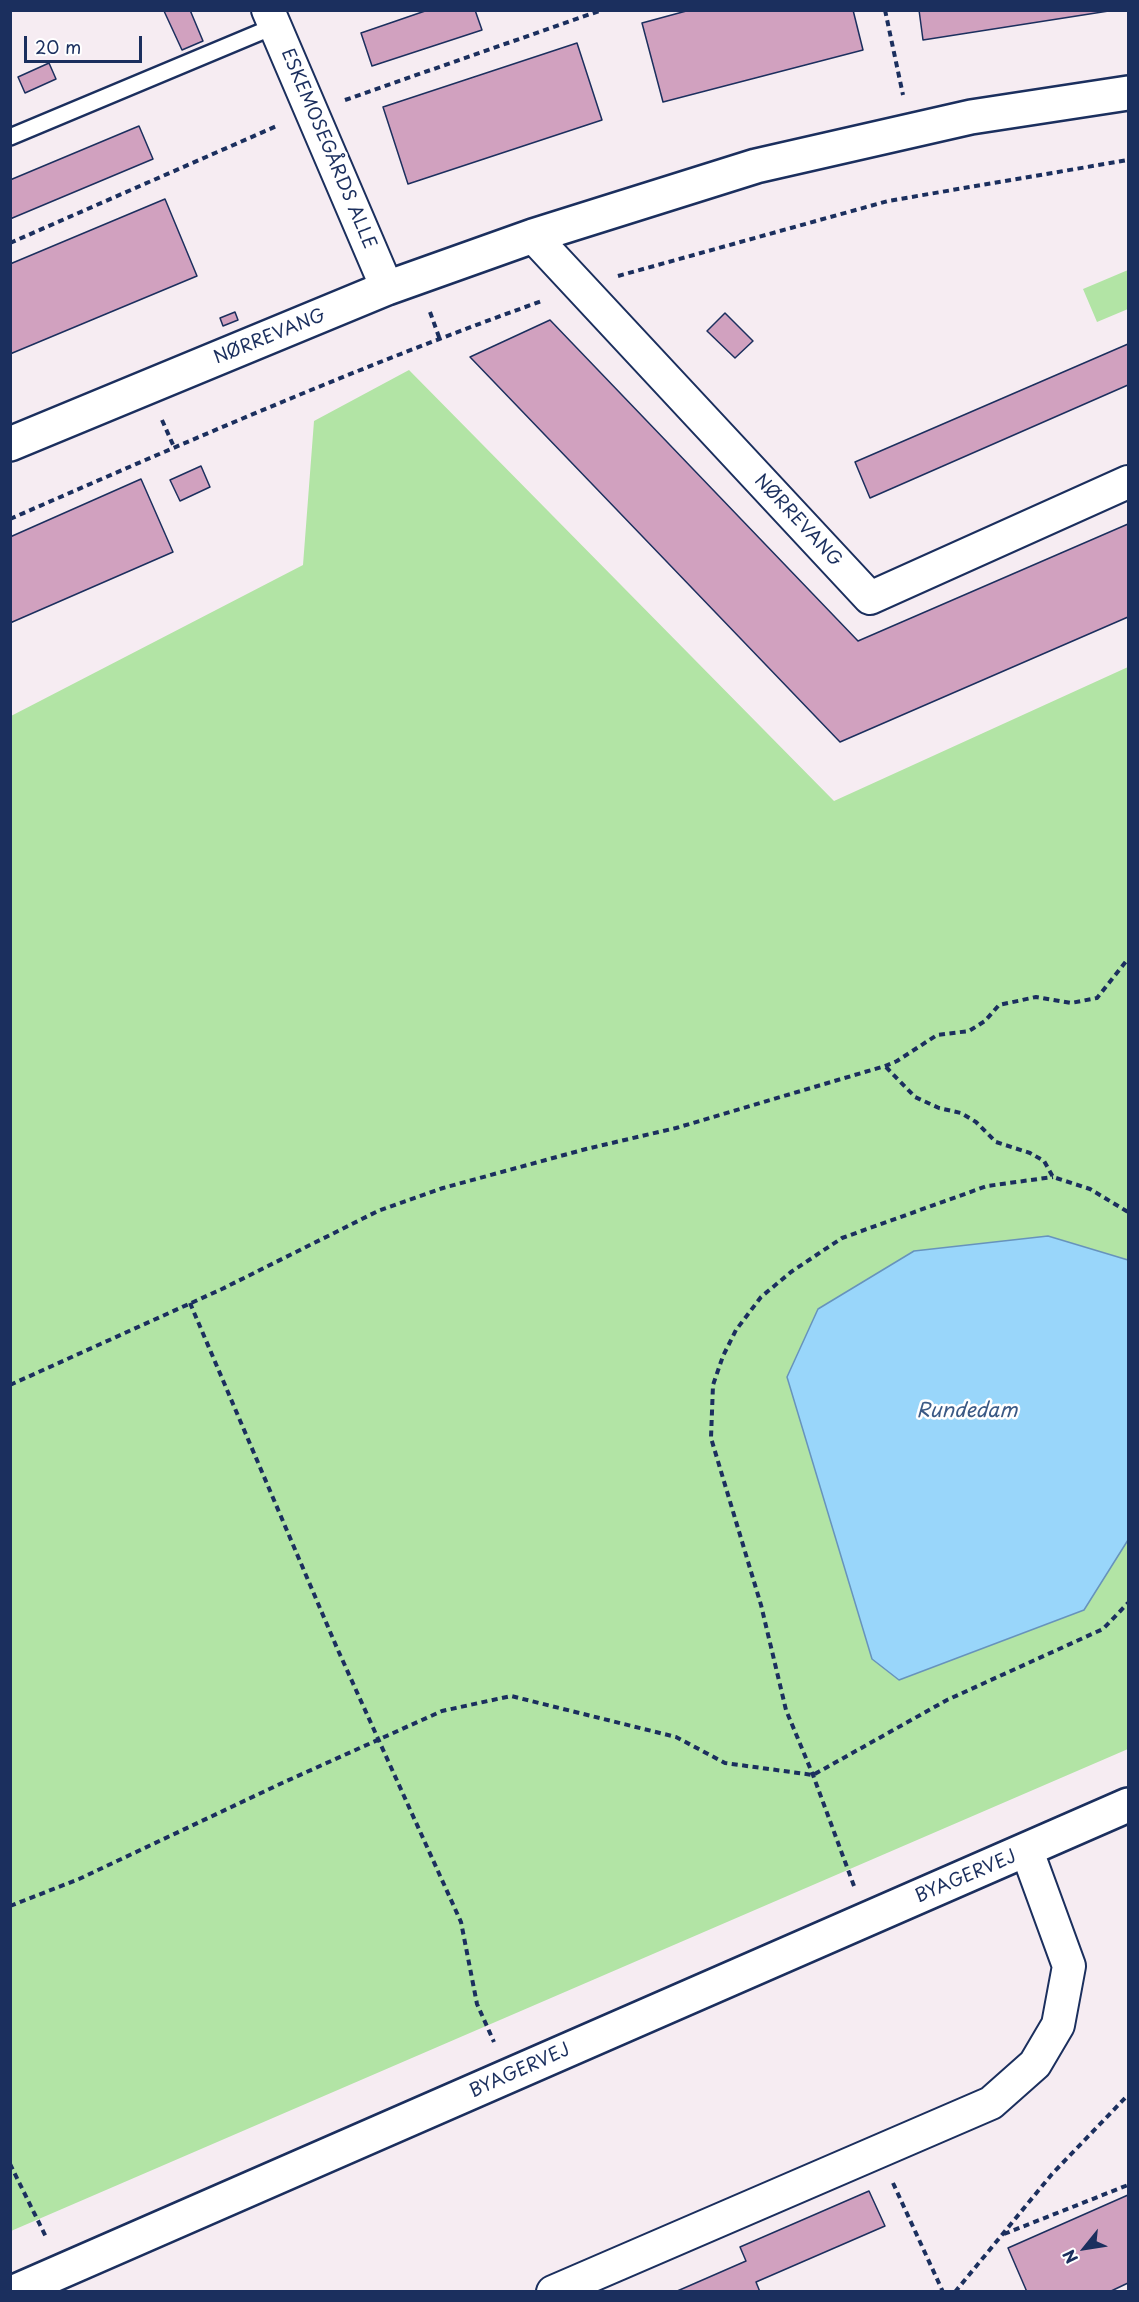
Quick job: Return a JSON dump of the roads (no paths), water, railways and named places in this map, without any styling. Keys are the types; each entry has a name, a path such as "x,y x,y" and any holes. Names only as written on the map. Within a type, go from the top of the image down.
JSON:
{"street":[{"name":"ESKEMOSEGÅRDS ALLE","path":"274,16 387,288"},
{"name":"NØRREVANG","path":"10,444 387,288 533,236 756,165 971,117 1128,93"},
{"name":"NØRREVANG","path":"533,236 870,598 1128,482"},
{"name":"BYAGERVEJ","path":"14,2292 1128,1805"},
{"name":"BYAGERVEJ","path":"553,2292 991,2103 1035,2064 1058,2025 1069,1966 1027,1851"}],"lane":[{"path":"10,137 274,16"}],"water":[{"name":"Rundedam","path":"1048,1236 1128,1260 1128,1540 1084,1610 899,1680 872,1659 787,1377 818,1309 914,1251"}]}
